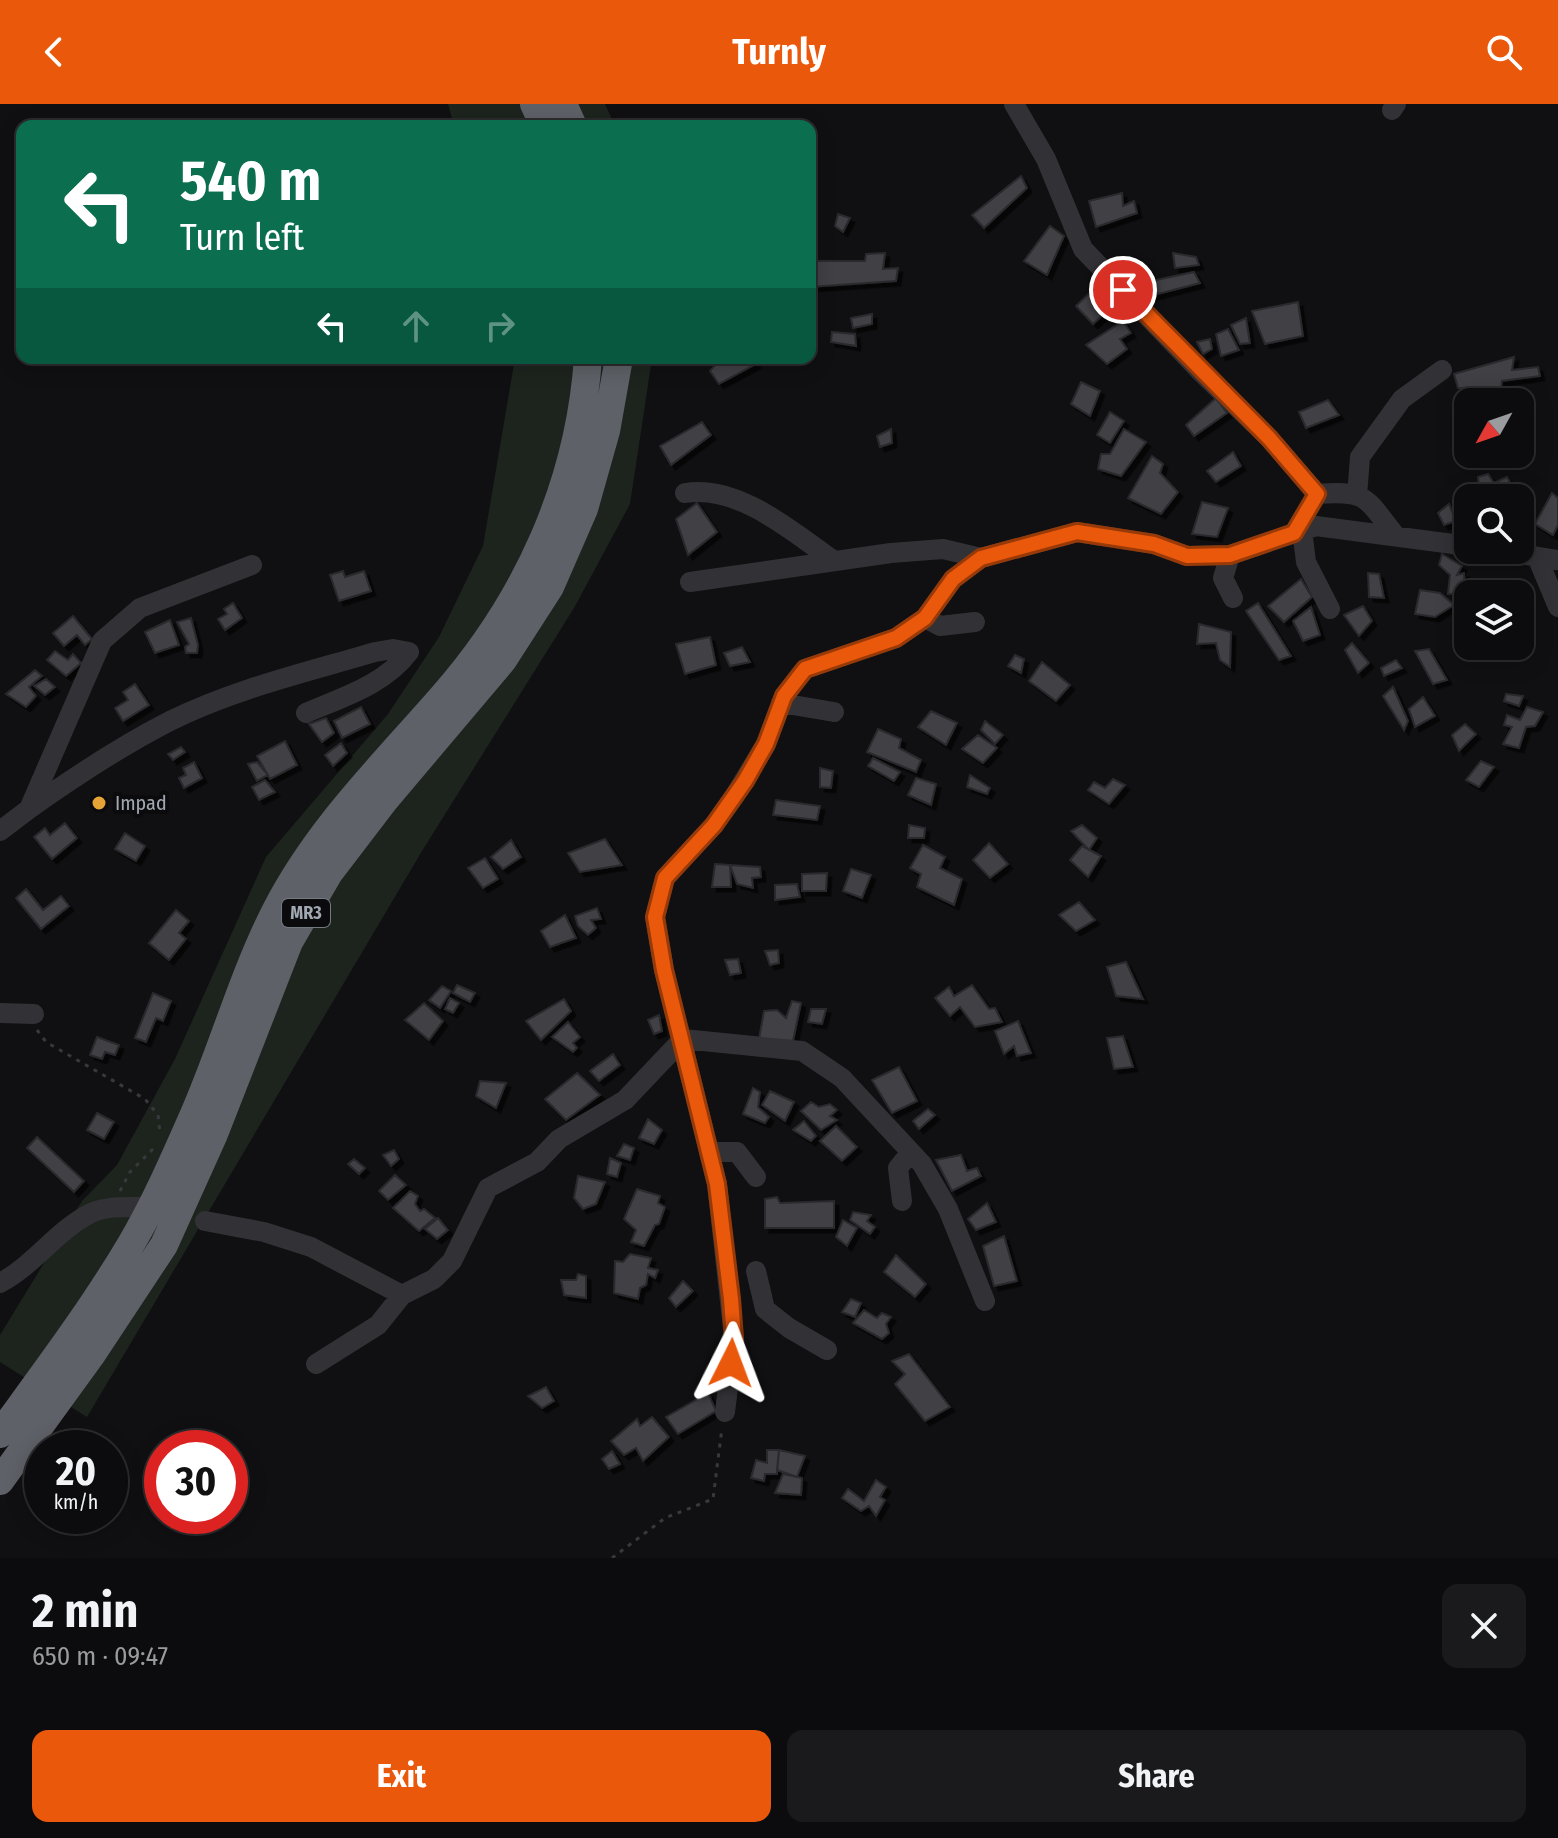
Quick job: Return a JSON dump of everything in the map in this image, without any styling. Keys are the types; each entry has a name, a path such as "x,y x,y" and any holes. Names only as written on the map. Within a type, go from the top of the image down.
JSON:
{"highway":[{"name":"MR3","path":"0,1434 60,1353 132,1242 192,1119 276,911 309,856 350,798 446,693 527,578 570,473 585,409 588,364"},
{"name":"MR3","path":"0,1481 92,1354 164,1245 214,1134 289,942 329,873 384,801 503,660 550,587 584,509 606,431 618,364"}],"street":[{"path":"1014,104 1046,159 1083,249 1201,372 1325,494"},
{"path":"1298,532 1325,494 1360,457 1402,399 1442,370"},
{"path":"1357,496 1360,457"},
{"path":"685,493 702,490 745,503 834,561"},
{"path":"1325,494 1349,491 1368,501 1395,535"},
{"path":"725,1412 734,1338 724,1240 709,1152 655,917 665,878 714,825 745,781 766,744 781,703 805,669 896,638 925,618 953,579 981,558 1077,532 1154,544 1187,556 1230,555 1316,526 1339,526 1454,544"},
{"path":"1298,532 1306,562 1330,609"},
{"path":"690,582 943,549 981,558"},
{"path":"1230,555 1223,578 1233,598"},
{"path":"1548,558 1558,607"},
{"path":"29,809 102,641 140,608 252,565"},
{"path":"925,618 940,626 975,622"},
{"path":"0,831 85,769 172,720 238,695 375,652 393,649 409,652 398,667 366,687 306,713"},
{"path":"781,703 834,712"},
{"path":"0,1013 34,1014"},
{"path":"683,1039 802,1051 842,1078 911,1152 948,1209 985,1301"},
{"path":"316,1364 378,1325 402,1295 434,1279 452,1261 488,1188 537,1162 559,1139 625,1100 683,1039"},
{"path":"709,1152 737,1152 756,1177"},
{"path":"902,1201 898,1168 911,1152"},
{"path":"0,1283 23,1270 91,1213 115,1207 141,1207"},
{"path":"205,1221 264,1232 311,1247 402,1295"},
{"path":"724,1240 774,1288"},
{"path":"756,1271 765,1309 789,1328 827,1350"}],"path":[{"path":"34,1014 37,1031 46,1042 145,1099 158,1115 160,1131 155,1147 130,1172 115,1207"},
{"path":"612,1558 665,1518 713,1499 725,1412"}],"shaded area":[{"path":"448,104 605,104 612,120 452,120"},
{"path":"514,364 651,364 630,504 574,608 422,851 87,1417 0,1362 0,1335 82,1201 117,1165 175,1059 266,857 388,714 439,637 483,546"}],"building":[{"path":"1021,176 1027,188 984,228 972,215"},
{"path":"1122,193 1123,206 1134,201 1137,213 1096,227 1089,201"},
{"path":"838,214 850,218 843,232 835,226"},
{"path":"1050,226 1064,236 1047,275 1024,261"},
{"path":"885,253 883,269 898,268 896,281 816,287 816,261 865,261 866,254"},
{"path":"1173,253 1196,257 1199,265 1175,268"},
{"path":"1194,272 1200,283 1150,296 1147,282"},
{"path":"1098,285 1116,303 1093,324 1076,306"},
{"path":"1298,302 1303,336 1265,344 1252,311"},
{"path":"872,314 872,324 853,328 851,318"},
{"path":"1246,318 1250,343 1240,344 1231,325"},
{"path":"1123,321 1131,333 1120,339 1127,349 1107,364 1086,345"},
{"path":"1228,329 1239,350 1221,356 1216,334"},
{"path":"832,332 855,334 856,346 831,342"},
{"path":"1210,339 1212,349 1203,354 1197,342"},
{"path":"1514,357 1512,370 1538,367 1540,376 1502,381 1501,388 1458,388 1454,374"},
{"path":"716,364 756,364 719,384 710,371"},
{"path":"1081,382 1100,391 1090,416 1071,404"},
{"path":"1216,398 1227,413 1194,436 1186,425"},
{"path":"1328,400 1339,415 1306,428 1299,412"},
{"path":"1110,412 1124,421 1110,443 1097,435"},
{"path":"702,422 711,435 671,465 660,446"},
{"path":"891,429 892,443 880,447 877,436"},
{"path":"1124,429 1146,442 1121,476 1098,469 1101,454 1110,454"},
{"path":"1233,452 1241,466 1216,482 1207,471"},
{"path":"1152,456 1163,464 1160,473 1178,492 1161,514 1128,498"},
{"path":"1488,474 1494,483 1507,477 1511,484 1479,484 1478,477"},
{"path":"1552,493 1558,498 1558,525 1553,535 1535,524"},
{"path":"1202,502 1228,508 1217,537 1192,534"},
{"path":"697,503 717,532 688,555 676,519"},
{"path":"1449,504 1454,522 1444,525 1438,513"},
{"path":"1442,554 1454,564 1462,566 1457,575 1464,573 1464,580 1454,580 1454,594 1448,594 1450,575 1439,565"},
{"path":"343,571 345,577 364,571 371,591 339,601 330,575"},
{"path":"1368,573 1379,574 1384,598 1369,597"},
{"path":"1301,579 1312,597 1284,622 1268,606"},
{"path":"1420,590 1440,593 1454,605 1435,617 1415,614"},
{"path":"233,603 242,618 225,630 218,619 227,614 224,609"},
{"path":"1258,603 1291,656 1279,660 1246,611"},
{"path":"1363,606 1372,621 1359,636 1344,615"},
{"path":"1311,607 1320,635 1303,641 1293,621"},
{"path":"73,616 92,639 85,645 77,635 64,646 53,633"},
{"path":"191,618 197,653 186,653 185,647 189,644 177,622"},
{"path":"170,620 179,645 155,653 145,632"},
{"path":"1199,624 1231,632 1230,667 1220,660 1216,643 1197,644"},
{"path":"710,637 716,665 685,674 676,644"},
{"path":"1352,643 1369,663 1358,673 1345,650"},
{"path":"742,647 750,662 730,666 724,653"},
{"path":"1429,649 1447,680 1433,684 1415,651"},
{"path":"55,651 68,660 73,654 81,663 66,676 47,660"},
{"path":"1015,655 1024,659 1021,673 1008,666"},
{"path":"1396,660 1402,668 1384,676 1381,668"},
{"path":"1042,662 1070,685 1056,701 1029,681"},
{"path":"35,670 42,676 29,687 36,696 26,707 6,694"},
{"path":"46,679 55,687 45,695 34,686"},
{"path":"135,684 149,705 123,721 115,708 128,700 123,692"},
{"path":"1393,687 1408,721 1404,730 1383,696"},
{"path":"1506,694 1523,696 1519,706 1504,701"},
{"path":"1423,697 1435,716 1415,727 1409,709"},
{"path":"361,707 370,724 342,738 334,721"},
{"path":"1527,707 1543,712 1535,726 1526,727 1519,748 1503,744 1512,727 1504,725 1507,715 1520,720"},
{"path":"931,711 957,723 946,745 918,727"},
{"path":"326,718 334,733 322,742 309,724"},
{"path":"985,721 1003,735 995,744 981,730"},
{"path":"1465,724 1476,734 1459,751 1452,735"},
{"path":"878,729 901,739 899,748 921,760 916,772 867,752"},
{"path":"978,735 997,748 983,763 962,749"},
{"path":"285,741 297,765 270,779 257,756"},
{"path":"341,743 347,753 333,766 325,755"},
{"path":"181,747 185,752 173,760 168,754"},
{"path":"873,758 900,772 894,781 868,766"},
{"path":"1481,761 1494,767 1479,787 1466,780"},
{"path":"194,762 202,778 184,788 179,778 186,775 183,768"},
{"path":"257,762 268,775 257,781 248,764"},
{"path":"820,768 833,771 831,788 820,787"},
{"path":"970,775 990,788 987,794 967,787"},
{"path":"916,778 936,784 931,805 908,795"},
{"path":"1113,779 1125,785 1109,804 1088,790 1094,782 1105,788"},
{"path":"265,780 275,792 259,800 252,787"},
{"path":"776,800 820,806 817,820 773,815"},
{"path":"65,823 77,838 52,859 34,837 45,828 50,835"},
{"path":"909,825 925,828 924,838 908,838"},
{"path":"1082,825 1097,838 1089,850 1071,831"},
{"path":"125,833 145,846 136,861 115,849"},
{"path":"605,839 622,865 580,872 568,853"},
{"path":"511,840 521,857 503,869 491,857"},
{"path":"989,843 1008,864 990,878 973,860"},
{"path":"923,845 945,857 940,868 962,879 954,905 917,887 921,874 910,868"},
{"path":"1082,846 1101,856 1088,877 1070,860"},
{"path":"485,858 498,879 483,888 468,868"},
{"path":"715,864 730,865 731,887 712,887"},
{"path":"730,865 760,867 761,877 752,878 753,888 737,884"},
{"path":"851,869 871,875 862,898 843,891"},
{"path":"827,873 826,891 802,891 802,874"},
{"path":"797,884 800,897 775,900 775,885"},
{"path":"26,889 43,910 61,896 69,906 41,929 16,898"},
{"path":"1079,902 1095,920 1076,931 1059,915"},
{"path":"597,908 601,919 591,920 596,928 588,935 578,926 575,916"},
{"path":"176,910 189,921 179,933 186,939 169,960 149,943"},
{"path":"565,915 576,938 550,947 541,931"},
{"path":"778,950 779,963 770,965 765,951"},
{"path":"738,959 741,973 730,975 725,960"},
{"path":"1126,962 1143,999 1116,996 1107,967"},
{"path":"457,985 475,993 470,1002 453,993"},
{"path":"972,985 989,1009 995,1008 1002,1022 975,1027 960,1007 950,1016 935,998 949,987 954,996"},
{"path":"442,986 451,991 440,1008 429,1000"},
{"path":"153,993 171,1001 163,1021 156,1018 146,1042 135,1038"},
{"path":"450,998 459,1003 453,1013 445,1009"},
{"path":"564,999 571,1011 541,1040 526,1021"},
{"path":"792,1001 801,1003 793,1041 759,1039 764,1011 777,1010 786,1018"},
{"path":"424,1003 443,1021 429,1040 405,1020"},
{"path":"811,1009 826,1009 822,1024 808,1022"},
{"path":"659,1015 662,1031 654,1034 648,1020"},
{"path":"1018,1021 1031,1053 1017,1056 1014,1046 1004,1054 995,1031"},
{"path":"568,1022 580,1037 573,1043 577,1048 573,1052 552,1037"},
{"path":"1123,1036 1133,1067 1114,1069 1107,1038"},
{"path":"97,1037 119,1045 115,1055 105,1052 102,1059 90,1055"},
{"path":"613,1054 620,1065 599,1081 590,1071"},
{"path":"899,1067 917,1101 892,1113 872,1080"},
{"path":"577,1073 600,1095 566,1120 545,1099"},
{"path":"480,1081 506,1083 496,1108 476,1096"},
{"path":"753,1088 760,1092 758,1107 769,1117 765,1123 743,1114"},
{"path":"770,1091 794,1102 785,1121 762,1105"},
{"path":"811,1102 819,1107 830,1104 837,1110 830,1116 837,1120 821,1130 801,1111"},
{"path":"928,1109 935,1115 919,1129 913,1121"},
{"path":"97,1113 114,1122 104,1139 87,1130"},
{"path":"648,1119 662,1130 654,1144 639,1138"},
{"path":"804,1121 816,1136 811,1141 793,1130"},
{"path":"836,1126 857,1147 842,1161 820,1141"},
{"path":"37,1137 84,1181 74,1192 27,1148"},
{"path":"624,1144 634,1148 630,1160 617,1156"},
{"path":"394,1150 399,1159 391,1166 383,1155"},
{"path":"961,1155 967,1171 977,1168 981,1176 952,1191 936,1160"},
{"path":"610,1158 621,1163 617,1177 607,1174"},
{"path":"354,1159 365,1168 359,1174 348,1164"},
{"path":"395,1175 406,1185 388,1200 379,1191"},
{"path":"578,1176 605,1182 596,1204 583,1209 574,1198"},
{"path":"637,1189 660,1196 658,1203 665,1207 659,1224 655,1225 644,1246 631,1242 636,1230 624,1219"},
{"path":"410,1191 418,1196 415,1204 420,1211 424,1209 435,1218 419,1231 393,1208"},
{"path":"777,1197 780,1203 834,1201 834,1228 765,1228 765,1199"},
{"path":"987,1203 996,1222 976,1230 968,1219"},
{"path":"853,1212 871,1215 867,1221 875,1227 870,1234 850,1220"},
{"path":"438,1218 448,1230 437,1239 425,1229"},
{"path":"843,1220 857,1228 847,1246 836,1237"},
{"path":"1004,1236 1017,1281 994,1286 983,1246"},
{"path":"630,1254 651,1258 648,1268 658,1270 655,1278 648,1274 638,1299 614,1293 615,1261 623,1262"},
{"path":"896,1255 926,1284 915,1297 884,1272"},
{"path":"578,1274 586,1276 586,1298 564,1295 561,1280 576,1280"},
{"path":"683,1281 693,1291 676,1307 669,1298"},
{"path":"851,1299 861,1303 855,1317 842,1312"},
{"path":"864,1310 877,1318 882,1313 891,1317 886,1324 889,1333 882,1339 853,1323"},
{"path":"909,1354 950,1407 925,1421 895,1384 905,1374 892,1361"},
{"path":"546,1387 554,1401 542,1408 528,1396"},
{"path":"708,1393 716,1411 678,1434 666,1417"},
{"path":"652,1417 669,1437 643,1461 636,1448 624,1455 611,1441 637,1419 640,1426"},
{"path":"767,1450 779,1450 777,1474 765,1474 764,1481 751,1478 756,1460 767,1463"},
{"path":"779,1450 805,1456 797,1477 777,1470"},
{"path":"612,1451 620,1464 609,1469 602,1459"},
{"path":"783,1474 802,1478 801,1495 775,1493"},
{"path":"876,1480 886,1487 880,1497 885,1500 876,1516 869,1506 861,1511 842,1498 848,1489 864,1501"}],"place":[{"name":"Impad","path":"99,803"}],"route":[{"path":"731,1363 734,1338 731,1299 717,1184 664,970 655,917 665,878 714,825 745,781 766,744 784,696 805,669 896,638 925,618 953,579 981,558 1077,532 1100,533 1154,544 1187,556 1230,555 1294,533 1317,494 1269,438 1123,290"}]}
